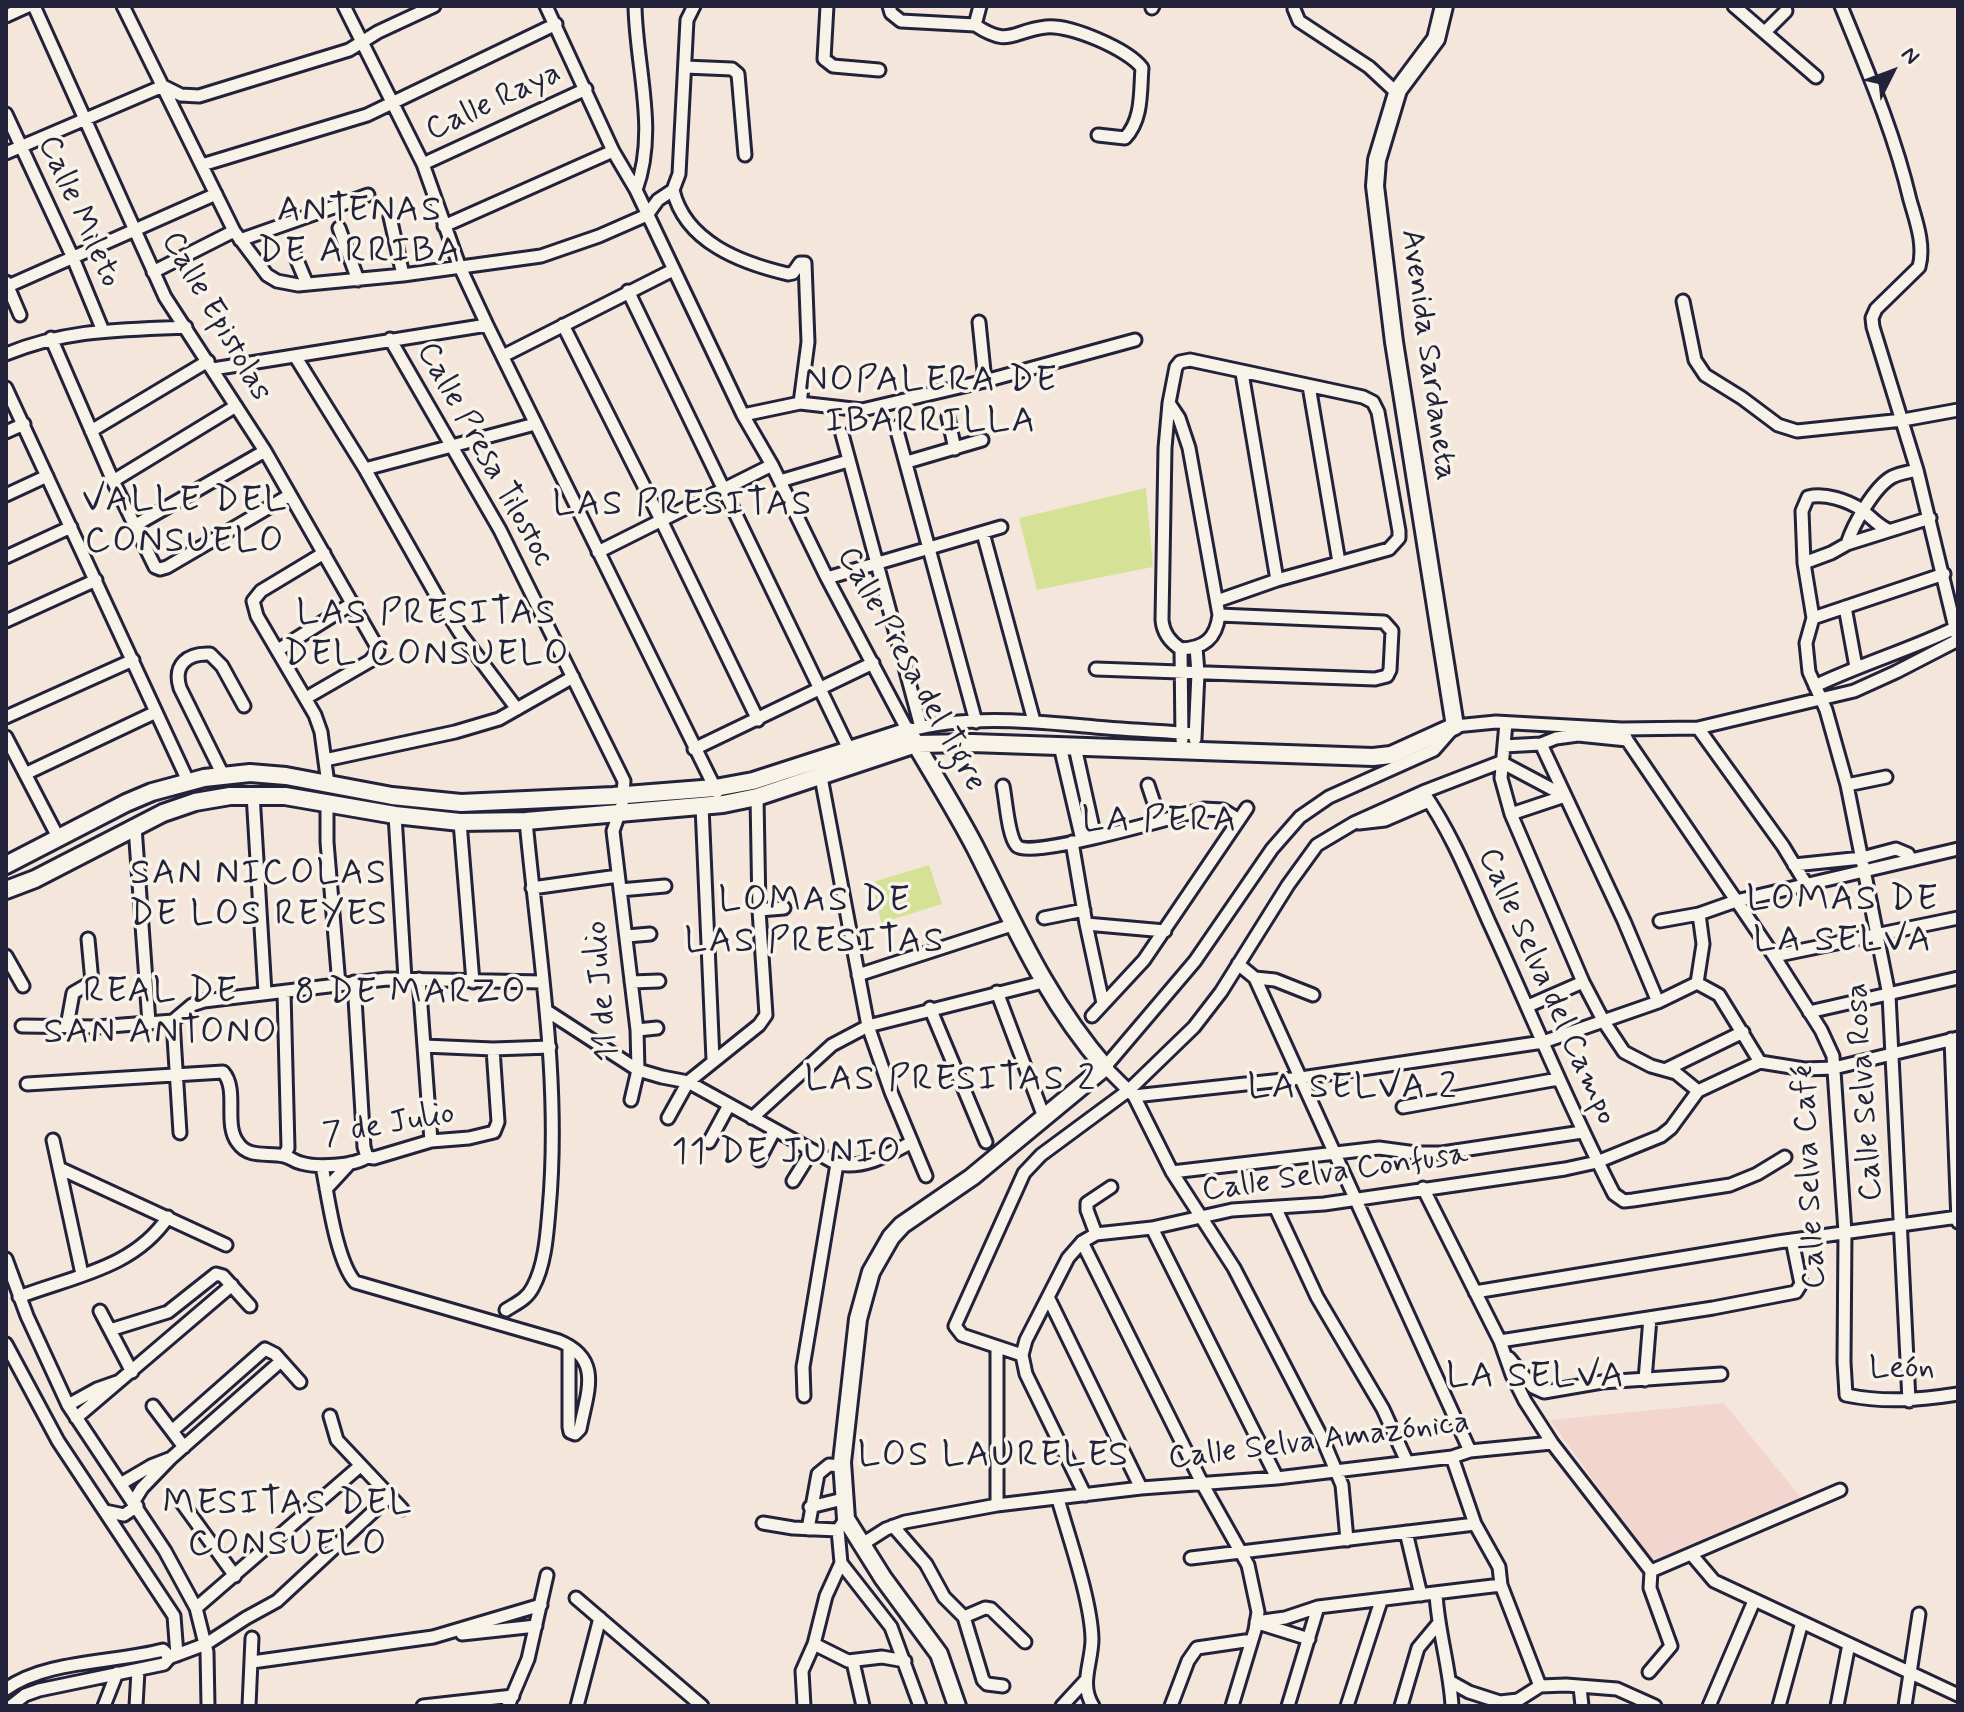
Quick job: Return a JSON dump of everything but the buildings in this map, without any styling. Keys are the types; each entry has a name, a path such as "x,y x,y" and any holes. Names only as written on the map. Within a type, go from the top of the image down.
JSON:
{"street":[{"path":"6,16 31,6"},
{"name":"Calle Epistolas","path":"31,6 165,297 265,451 375,642 378,651 370,661 306,698"},
{"path":"123,6 237,236 267,275 286,283 307,284 523,260 599,236 647,215 658,200 673,190 679,174 687,20 694,6"},
{"path":"344,6 423,164 459,265 487,325 719,796"},
{"path":"6,153 163,86 181,95 199,96 349,50 378,32 434,6"},
{"name":"Calle Presa del Tigre","path":"546,6 613,151 636,190 743,415 772,465 827,578 964,826 1012,925 1069,1022 1129,1090"},
{"path":"635,6 646,132 644,167 636,190"},
{"path":"827,6 824,59 833,66 879,70"},
{"path":"889,6 901,21 975,25 998,38 1046,27 1057,28 1087,35 1136,60 1142,68 1139,109 1131,132 1125,138 1098,135"},
{"path":"975,25 980,6"},
{"name":"Avenida Sardaneta","path":"1444,6 1436,39 1406,76 1397,93 1377,160 1375,186 1394,342 1462,725"},
{"path":"1734,6 1816,77"},
{"path":"1841,6 1903,166 1918,229 1919,267 1884,300 1872,318 1930,518 1957,634"},
{"path":"1294,9 1299,21 1369,67 1397,93"},
{"path":"1765,32 1786,11"},
{"path":"202,165 367,115 556,24"},
{"path":"685,67 732,69 738,74 745,155"},
{"name":"Calle Raya","path":"423,164 586,89"},
{"name":"Calle Mileto","path":"6,114 73,258 103,331"},
{"path":"444,226 613,151"},
{"path":"673,190 681,215 699,234 737,259 748,265 788,274 793,273 800,263 805,263 808,342 800,403"},
{"path":"20,315 7,285 216,194"},
{"path":"153,272 237,236 368,195"},
{"path":"390,217 403,275"},
{"path":"339,228 358,280"},
{"path":"294,253 307,284"},
{"path":"503,356 673,270"},
{"path":"628,291 849,749"},
{"path":"1683,301 1695,360 1705,375 1778,425 1797,431 1903,420 1958,410"},
{"path":"979,322 985,381"},
{"path":"91,431 211,365 295,356 487,325"},
{"path":"563,325 758,720"},
{"path":"6,354 51,338 103,331 186,327"},
{"path":"51,338 134,526 151,562 160,569 290,495"},
{"name":"Calle Presa Tilostoc","path":"390,339 500,530 624,781 624,796"},
{"path":"743,415 800,403 862,410 985,381 1135,340"},
{"path":"295,356 365,469 443,607 517,709"},
{"path":"1169,403 1179,418 1189,448 1219,615 1208,642 1181,649 1168,638 1163,628 1165,448 1169,403 1176,367 1185,360 1363,397 1376,406 1399,538 1389,549 1277,580 1217,601"},
{"path":"1242,373 1277,580"},
{"path":"1309,386 1339,562"},
{"path":"6,388 188,781"},
{"path":"113,481 236,406"},
{"path":"948,417 955,449"},
{"path":"6,432 24,424"},
{"path":"365,469 535,424"},
{"path":"896,427 976,722"},
{"path":"842,434 878,565 915,734"},
{"path":"907,462 982,440"},
{"path":"134,526 265,451"},
{"path":"780,481 848,461"},
{"path":"598,552 772,465"},
{"path":"1847,544 1863,511 1888,480 1917,470"},
{"path":"6,495 47,476"},
{"name":"Calle Selva Rosa","path":"1863,511 1823,493 1808,497 1802,511 1810,561 1813,618 1806,643 1809,672 1831,726 1847,785 1889,995 1909,1401"},
{"path":"1863,511 1877,525 1888,530"},
{"path":"1810,561 1847,544 1930,518"},
{"path":"6,557 71,527"},
{"path":"827,578 1001,527"},
{"path":"983,533 1034,721"},
{"path":"324,553 261,591 253,601 257,616 306,698 321,732 328,784"},
{"path":"1813,618 1944,574"},
{"path":"6,621 96,580"},
{"path":"278,650 353,603"},
{"path":"1845,607 1856,667"},
{"path":"1096,669 1375,679 1387,676 1390,670 1392,631 1384,622 1219,615"},
{"path":"1504,746 1541,744 1578,735 1624,735 1698,728 1741,720 1817,692 1856,667 1957,634"},
{"path":"1817,692 1854,691 1896,672 1957,634"},
{"path":"1188,752 1195,734 1196,647"},
{"path":"1181,649 1182,733 1188,752"},
{"path":"223,775 180,688 177,674 183,662 199,654 210,654 222,666 244,706"},
{"path":"6,717 133,660"},
{"path":"694,749 873,663"},
{"path":"325,760 499,719 573,677"},
{"path":"25,774 156,712"},
{"path":"6,890 35,879 163,813 195,802 253,794 460,822 526,821 702,806 719,796 849,749 976,722 1034,721 1195,734"},
{"path":"1475,1292 1792,1240 1958,1219 1954,1039 1834,1068 1804,1069 1760,1062 1698,1091 1676,1073 1651,1066 1624,1052 1583,982 1511,814 1501,778 1506,723"},
{"path":"6,865 126,803 188,781 223,775 250,773 392,796 461,803 624,796 757,797 821,777 915,734 1068,747 1373,757 1391,755 1462,725 1506,723 1624,735"},
{"path":"804,1706 802,1671 814,1644 826,1596 841,1563 842,1466 858,1319 868,1282 891,1237 913,1215 964,1183 1044,1117 1109,1070 1195,961 1279,841 1300,817 1329,797 1434,750 1462,725"},
{"path":"1698,728 1806,884"},
{"name":"Calle Selva Café","path":"1624,735 1774,956 1829,1046 1834,1068 1845,1232 1846,1395"},
{"path":"6,737 59,839"},
{"path":"1541,744 1624,921 1658,1002"},
{"path":"1068,747 1095,837"},
{"path":"1068,747 1084,910 1103,1003"},
{"path":"1501,762 1565,796"},
{"path":"1022,1355 962,1335 956,1329 956,1322 1024,1173 1041,1155 1129,1090 1194,1027 1317,845 1354,823 1426,796 1501,762"},
{"path":"821,777 868,1026 926,1176"},
{"path":"1847,785 1886,777"},
{"path":"1148,785 1160,821"},
{"path":"1003,786 1014,842 1027,850 1213,808 1239,820"},
{"path":"253,794 265,993"},
{"path":"619,814 624,796"},
{"name":"Calle Selva del Campo","path":"1426,796 1447,829 1582,1132 1614,1194 1624,1201 1730,1185 1757,1174 1785,1157"},
{"path":"1511,814 1565,796"},
{"path":"668,1118 688,1082 764,1020 757,797"},
{"path":"327,803 327,842 339,985"},
{"path":"702,806 713,1060"},
{"path":"1092,1016 1144,960 1247,808"},
{"name":"11 de Julio","path":"619,814 613,831 637,1030 638,1070 631,1100"},
{"path":"395,815 405,979"},
{"path":"506,1310 527,1297 535,1285 546,1242 552,1157 550,1047 526,821"},
{"path":"460,822 473,982"},
{"path":"135,827 149,1023"},
{"path":"1794,865 1862,858 1896,849 1908,854 1911,860"},
{"path":"1660,921 1958,849"},
{"name":"11 de Julio","path":"532,888 618,876"},
{"path":"620,890 665,886"},
{"path":"759,910 784,908"},
{"path":"1044,918 1084,910"},
{"path":"1697,983 1703,944 1699,914"},
{"path":"1774,956 1958,918"},
{"path":"1086,924 1165,931"},
{"path":"858,975 1012,925"},
{"path":"627,936 650,934"},
{"path":"67,1026 73,993 92,982 88,939"},
{"path":"6,956 23,986"},
{"path":"1238,964 1255,978 1470,1451"},
{"path":"1255,978 1275,980 1313,995"},
{"path":"1809,1012 1958,978"},
{"path":"419,979 431,1141"},
{"path":"22,1026 173,1021 192,1005 204,1001 354,982 419,979 543,982"},
{"path":"631,982 659,981"},
{"path":"354,982 367,1157"},
{"path":"752,1118 832,1045 868,1026 1043,982"},
{"path":"1528,1006 1583,982"},
{"path":"1129,1090 1301,1078 1543,1042 1658,1002 1697,983"},
{"path":"1697,983 1719,995 1760,1062"},
{"path":"284,992 288,1148 284,1156"},
{"path":"997,992 1044,1117"},
{"path":"930,1008 986,1142"},
{"path":"547,1011 638,1070 688,1082 837,1164 848,1166 872,1162 912,1142"},
{"path":"173,1021 180,1133"},
{"path":"637,1030 657,1028"},
{"path":"1667,1069 1743,1032"},
{"path":"424,1046 493,1049 550,1047"},
{"name":"7 de Julio","path":"177,1074 223,1072 229,1080 236,1141 250,1153 284,1156 299,1163 322,1166 357,1162 431,1141 490,1134 497,1130 493,1049"},
{"path":"27,1084 177,1074"},
{"path":"1403,1107 1558,1079"},
{"path":"1129,1090 1172,1172 1234,1268 1337,1470 1342,1485 1347,1540"},
{"name":"Calle Selva Confusa","path":"1082,1242 1096,1234 1152,1228 1232,1210 1276,1209 1355,1200 1597,1162 1661,1136 1671,1128 1698,1091"},
{"path":"709,1142 729,1105"},
{"path":"759,1160 774,1131"},
{"path":"1172,1172 1379,1148 1429,1154 1582,1132"},
{"path":"53,1140 82,1274"},
{"path":"793,1181 811,1152"},
{"path":"326,1189 350,1163"},
{"path":"804,1396 803,1367 837,1164"},
{"path":"322,1166 340,1249 347,1272 355,1282 569,1346 578,1350 589,1370 580,1429 575,1434 570,1432 569,1427 569,1346"},
{"path":"59,1168 226,1245"},
{"path":"1096,1234 1087,1210 1090,1200 1111,1187"},
{"path":"1423,1188 1500,1341 1519,1388 1552,1443 1651,1571 1650,1588 1671,1646 1649,1672"},
{"path":"1276,1209 1317,1297 1364,1374 1395,1431 1407,1462"},
{"path":"19,1297 136,1253 168,1217"},
{"path":"1152,1228 1277,1478"},
{"path":"1500,1341 1796,1292 1801,1284 1792,1240"},
{"path":"1085,1495 1026,1374 1022,1355 1026,1340 1068,1258 1082,1242 1203,1485 1248,1565 1257,1617 1232,1706"},
{"path":"6,1259 19,1297 68,1405 165,1551 196,1608 206,1644 208,1706"},
{"path":"110,1330 168,1312 216,1274 232,1285 250,1306"},
{"path":"76,1418 232,1285"},
{"path":"1048,1297 1141,1488"},
{"path":"100,1311 132,1372"},
{"path":"1645,1380 1650,1318"},
{"path":"6,1344 41,1413 174,1616 174,1656"},
{"path":"997,1347 997,1505"},
{"path":"172,1431 265,1349 270,1350 300,1382"},
{"path":"1506,1354 1533,1387 1544,1392 1602,1382 1721,1374"},
{"path":"104,1510 121,1515 135,1504 142,1488 170,1459 281,1361"},
{"path":"68,1405 117,1382"},
{"name":"León","path":"1846,1395 1877,1401 1909,1401 1958,1394"},
{"path":"153,1406 184,1447"},
{"path":"330,1416 337,1440 402,1509"},
{"name":"Calle Selva Amazónica","path":"866,1542 890,1527 997,1505 1141,1488 1277,1478 1452,1457 1470,1451 1552,1443"},
{"path":"1452,1457 1475,1524 1499,1567 1501,1585 1540,1686"},
{"path":"122,1483 170,1459"},
{"path":"808,1529 818,1474 829,1465 842,1466"},
{"path":"196,1608 360,1466"},
{"path":"1651,1571 1840,1490"},
{"path":"11,1706 25,1695 39,1690 164,1664 174,1656 206,1644 277,1601 390,1496"},
{"path":"810,1507 843,1499"},
{"path":"1058,1499 1090,1622 1091,1657 1085,1681 1086,1693 1093,1706"},
{"path":"182,1503 235,1576"},
{"path":"763,1523 808,1529 842,1524 866,1542 939,1654 957,1706"},
{"path":"1191,1558 1475,1524"},
{"path":"890,1527 926,1564 944,1597 964,1617 983,1680 987,1684 1003,1686"},
{"path":"1406,1532 1421,1595"},
{"path":"1692,1555 1714,1581 1958,1695"},
{"path":"841,1563 886,1619 905,1661 920,1706"},
{"path":"423,1706 510,1701 528,1659 547,1575"},
{"path":"1257,1617 1285,1618 1318,1607 1501,1585"},
{"path":"1436,1594 1438,1624 1451,1682 1452,1706"},
{"path":"576,1598 702,1706"},
{"path":"1347,1706 1381,1601"},
{"path":"1709,1706 1754,1601"},
{"path":"433,1637 541,1605"},
{"path":"1288,1706 1318,1607"},
{"path":"964,1617 985,1608 991,1609 1025,1642"},
{"path":"1905,1706 1919,1614"},
{"path":"1257,1617 1309,1639"},
{"path":"577,1706 600,1618"},
{"path":"1779,1706 1802,1622"},
{"path":"1401,1706 1418,1648 1438,1624"},
{"path":"252,1662 536,1626"},
{"path":"249,1706 252,1638"},
{"path":"1171,1706 1188,1661 1197,1648 1252,1640"},
{"path":"814,1644 853,1662 882,1657 905,1661"},
{"path":"1837,1706 1849,1644"},
{"path":"6,1689 33,1676 78,1666 163,1650 174,1656"},
{"path":"853,1662 863,1706"},
{"path":"78,1666 80,1680"},
{"path":"136,1706 138,1671"},
{"path":"104,1706 117,1673"},
{"path":"1062,1706 1085,1681"},
{"path":"1451,1682 1500,1702 1518,1703 1540,1686 1617,1689 1652,1705"},
{"path":"1580,1687 1582,1706"}],"shaded area":[{"path":"1724,1403 1812,1511 1776,1518 1652,1562 1550,1420"}],"green space":[{"path":"1146,488 1153,567 1037,590 1019,518"},
{"path":"929,865 942,904 881,923 873,882"}],"district":[{"name":"ANTENAS DE ARRIBA","path":"360,232"},
{"name":"NOPALERA DE IBARRILLA","path":"931,402"},
{"name":"LAS PRESITAS","path":"683,506"},
{"name":"VALLE DEL CONSUELO","path":"185,522"},
{"name":"LAS PRESITAS DEL CONSUELO","path":"427,636"},
{"name":"LA PERA","path":"1160,822"},
{"name":"SAN NICOLAS DE LOS REYES","path":"259,896"},
{"name":"LOMAS DE LAS PRESITAS","path":"815,922"},
{"name":"LOMAS DE LA SELVA","path":"1843,922"},
{"name":"8 DE MARZO","path":"411,994"},
{"name":"REAL DE SAN ANTONO","path":"161,1014"},
{"name":"LAS PRESITAS 2","path":"951,1081"},
{"name":"LA SELVA 2","path":"1353,1089"},
{"name":"11 DE JUNIO","path":"787,1154"},
{"name":"LA SELVA","path":"1536,1378"},
{"name":"LOS LAURELES","path":"994,1457"},
{"name":"MESITAS DEL CONSUELO","path":"288,1526"}]}
